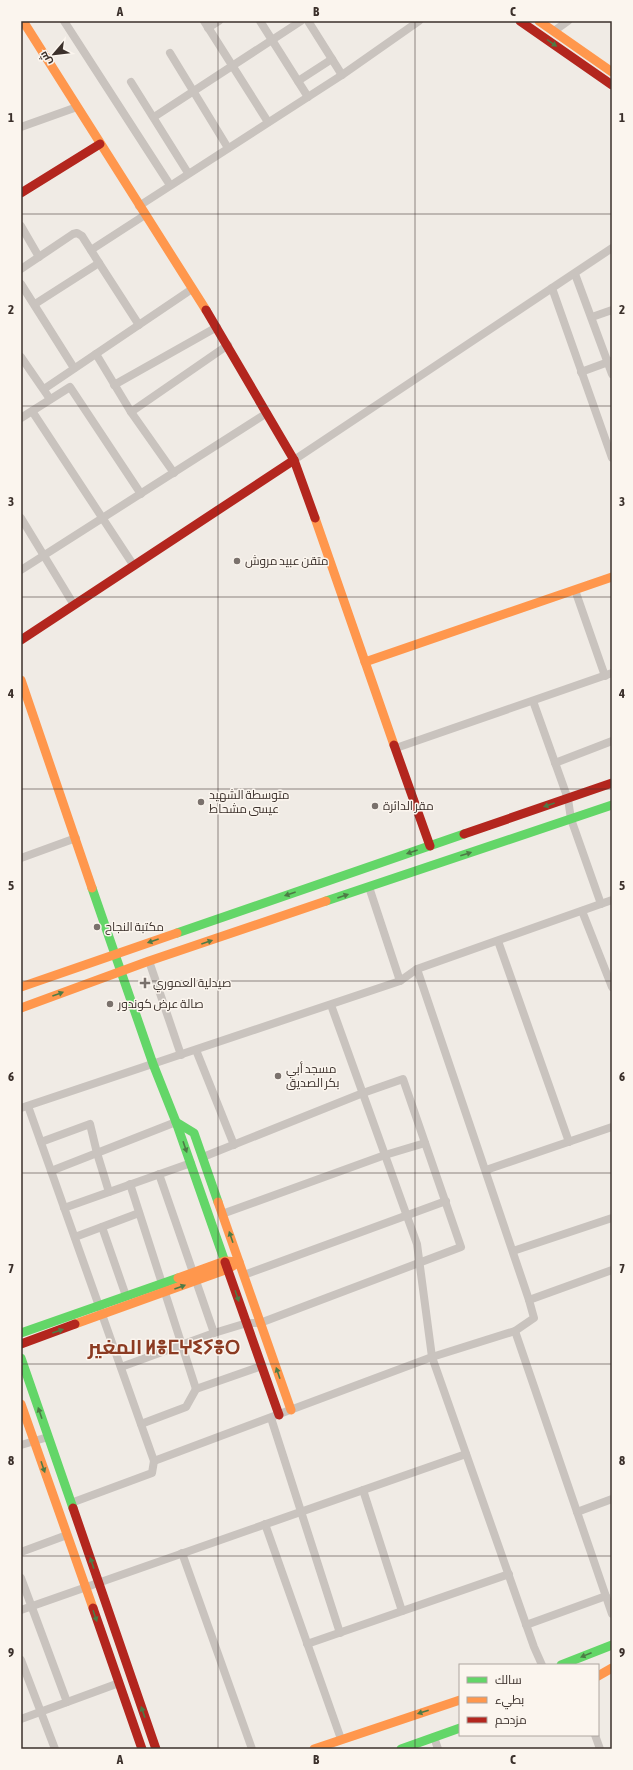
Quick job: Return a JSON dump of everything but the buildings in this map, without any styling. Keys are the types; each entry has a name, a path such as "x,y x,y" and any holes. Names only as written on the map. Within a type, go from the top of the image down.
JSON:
{"street":[{"path":"23,21 139,206 218,327 294,460 430,846"},
{"path":"64,21 170,185"},
{"path":"219,21 206,25 268,122"},
{"path":"260,21 308,97"},
{"path":"154,117 301,21"},
{"path":"308,21 342,75"},
{"path":"139,206 342,75 418,21"},
{"path":"520,21 612,85"},
{"path":"539,21 612,72"},
{"path":"554,31 568,21"},
{"path":"170,53 228,148"},
{"path":"298,81 332,59"},
{"path":"131,82 188,173"},
{"path":"21,127 77,107"},
{"path":"21,193 100,144"},
{"path":"91,250 145,215"},
{"path":"21,226 39,257"},
{"path":"21,269 73,234 77,233 82,236 139,325"},
{"path":"21,640 575,274 612,248"},
{"path":"35,304 100,263"},
{"path":"575,274 610,362 612,374"},
{"path":"21,284 74,368"},
{"path":"552,288 612,458"},
{"path":"44,389 192,289"},
{"path":"592,317 612,310"},
{"path":"114,385 218,327"},
{"path":"131,412 228,345"},
{"path":"96,354 131,412 174,473"},
{"path":"21,357 50,400"},
{"path":"581,372 610,362"},
{"path":"21,418 70,387 141,494"},
{"path":"32,411 134,566"},
{"path":"21,570 267,413"},
{"path":"21,518 45,555 74,605"},
{"path":"365,662 612,577"},
{"path":"396,748 609,675 575,590"},
{"path":"21,680 153,1064 191,1162 262,1366 302,1512 340,1632"},
{"path":"533,701 568,798 572,819 602,904"},
{"path":"555,763 612,741"},
{"path":"21,987 612,783"},
{"path":"21,1008 121,971 612,805"},
{"path":"21,858 76,838"},
{"path":"369,887 400,981"},
{"path":"71,1503 152,1473 154,1461 41,1142 24,1107 400,981 417,969 612,900"},
{"path":"582,911 612,987"},
{"path":"498,941 569,1142"},
{"path":"148,962 181,1055"},
{"path":"154,1461 432,1357 515,1331 534,1318 486,1170 417,969"},
{"path":"331,1005 417,1244 432,1357 526,1625 542,1664"},
{"path":"196,1050 234,1145"},
{"path":"120,1366 214,1333 247,1323 260,1323 461,1247 403,1079 363,1093 203,1157"},
{"path":"51,1171 176,1122"},
{"path":"176,1122 194,1133 290,1410"},
{"path":"41,1142 90,1124 109,1192"},
{"path":"486,1170 612,1127"},
{"path":"222,1214 385,1155 425,1143"},
{"path":"64,1208 191,1162"},
{"path":"158,1174 214,1333"},
{"path":"130,1184 196,1389"},
{"path":"244,1275 446,1201"},
{"path":"75,1238 139,1213"},
{"path":"513,1251 612,1218"},
{"path":"102,1227 126,1296"},
{"path":"21,1344 164,1293 194,1277 226,1265 239,1262"},
{"path":"529,1300 612,1270"},
{"path":"21,1333 161,1284 194,1277"},
{"path":"515,1331 612,1614"},
{"path":"21,1358 156,1749"},
{"path":"141,1424 186,1407 196,1389 262,1366"},
{"path":"21,1404 142,1749"},
{"path":"21,1445 48,1437"},
{"path":"21,1610 466,1454"},
{"path":"363,1490 402,1611"},
{"path":"577,1512 612,1499"},
{"path":"265,1524 341,1739"},
{"path":"21,1552 67,1535"},
{"path":"182,1553 252,1749"},
{"path":"308,1644 509,1574"},
{"path":"21,1578 67,1702"},
{"path":"526,1625 606,1596"},
{"path":"572,1663 612,1645"},
{"path":"21,1660 55,1749"},
{"path":"599,1675 612,1668"},
{"path":"21,1719 119,1683"},
{"path":"315,1749 459,1700"},
{"path":"401,1749 459,1728"},
{"path":"595,1736 600,1749"},
{"path":"434,1737 438,1749"}],"traffic: fast":[{"path":"326,901 612,805"},
{"path":"177,933 464,834"},
{"path":"92,888 153,1064 176,1122"},
{"path":"218,1202 194,1133 176,1122 225,1262"},
{"path":"21,1333 178,1278"},
{"path":"21,1358 73,1508"},
{"path":"564,1664 612,1645"},
{"path":"401,1749 459,1728"}],"traffic: slow":[{"path":"23,21 206,310"},
{"path":"539,21 612,72"},
{"path":"315,518 394,745"},
{"path":"365,662 612,577"},
{"path":"21,680 92,888"},
{"path":"21,1008 149,961 326,901"},
{"path":"21,987 177,933"},
{"path":"218,1202 291,1410"},
{"path":"75,1324 228,1269 239,1262 225,1261 178,1278"},
{"path":"21,1404 93,1608"},
{"path":"599,1675 612,1668"},
{"path":"314,1749 459,1700"}],"traffic: jam":[{"path":"520,21 612,85"},
{"path":"21,193 100,144"},
{"path":"206,310 294,460 315,518"},
{"path":"21,640 294,460"},
{"path":"394,745 430,846"},
{"path":"464,834 612,783"},
{"path":"225,1262 279,1415"},
{"path":"21,1344 75,1324"},
{"path":"73,1508 156,1749"},
{"path":"93,1608 142,1749"}],"place":[{"name":"متقن عبيد مروش","path":"237,561"},
{"name":"متوسطة الشهيد عيسى مشحاط","path":"201,802"},
{"name":"مقر الدائرة","path":"375,806"},
{"name":"مكتبة النجاح","path":"97,927"},
{"name":"صيدلية العموري","path":"145,983"},
{"name":"صالة عرض كوندور","path":"110,1004"},
{"name":"مسجد أبي بكر الصديق","path":"278,1076"}],"district":[{"name":"المغير ⵍⴻⵎⵖⵉⵢⴻⵔ","path":"164,1347"}]}
